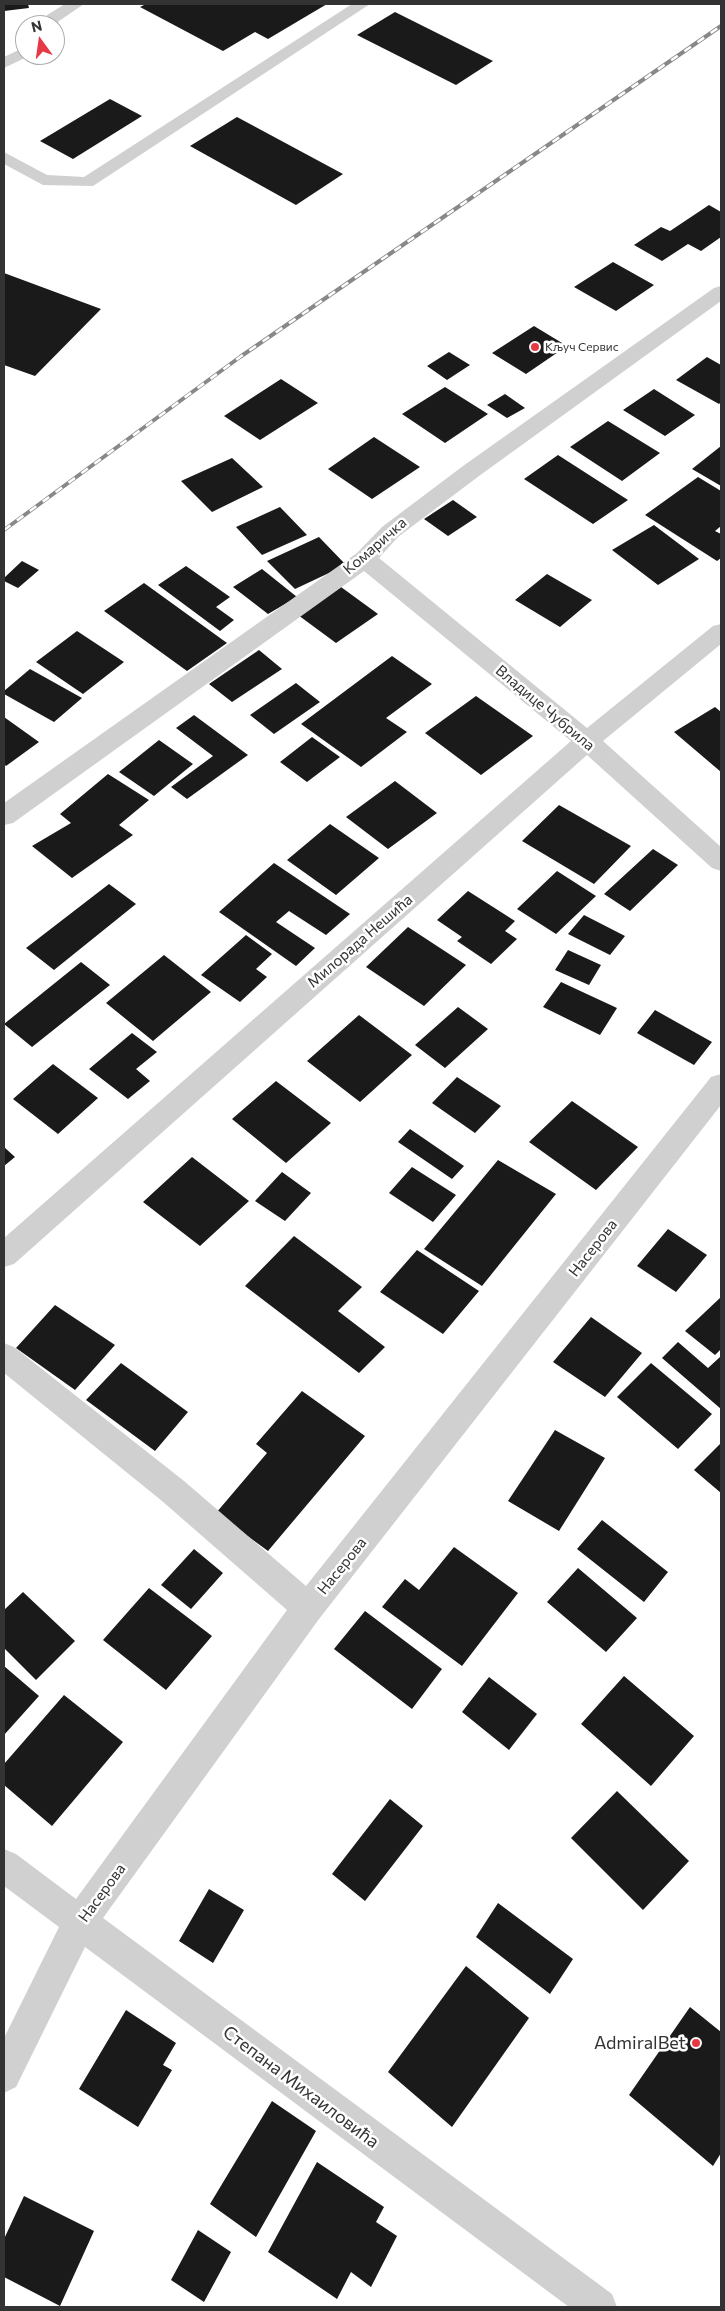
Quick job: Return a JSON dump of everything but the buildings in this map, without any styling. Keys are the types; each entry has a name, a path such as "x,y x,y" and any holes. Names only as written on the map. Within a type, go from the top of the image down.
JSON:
{"street":[{"name":"Комаричка","path":"4,816 366,559 390,532 721,292"},
{"name":"Владице Чубрила","path":"366,559 587,742 721,861"},
{"name":"Милорада Нешића","path":"4,1255 587,742 721,632"},
{"name":"Насерова","path":"4,2075 80,1923 308,1608 721,1085"},
{"path":"4,1356 173,1491 308,1608"},
{"name":"Степана Михаиловића","path":"4,1866 599,2307"}],"lane":[{"path":"50,15 76,4"},
{"path":"4,157 43,180 87,182 362,4"}],"railway":[{"path":"4,530 240,357 721,26"}],"place":[{"name":"Кључ Сервис","path":"535,347"},
{"name":"AdmiralBet","path":"696,2043"}]}
